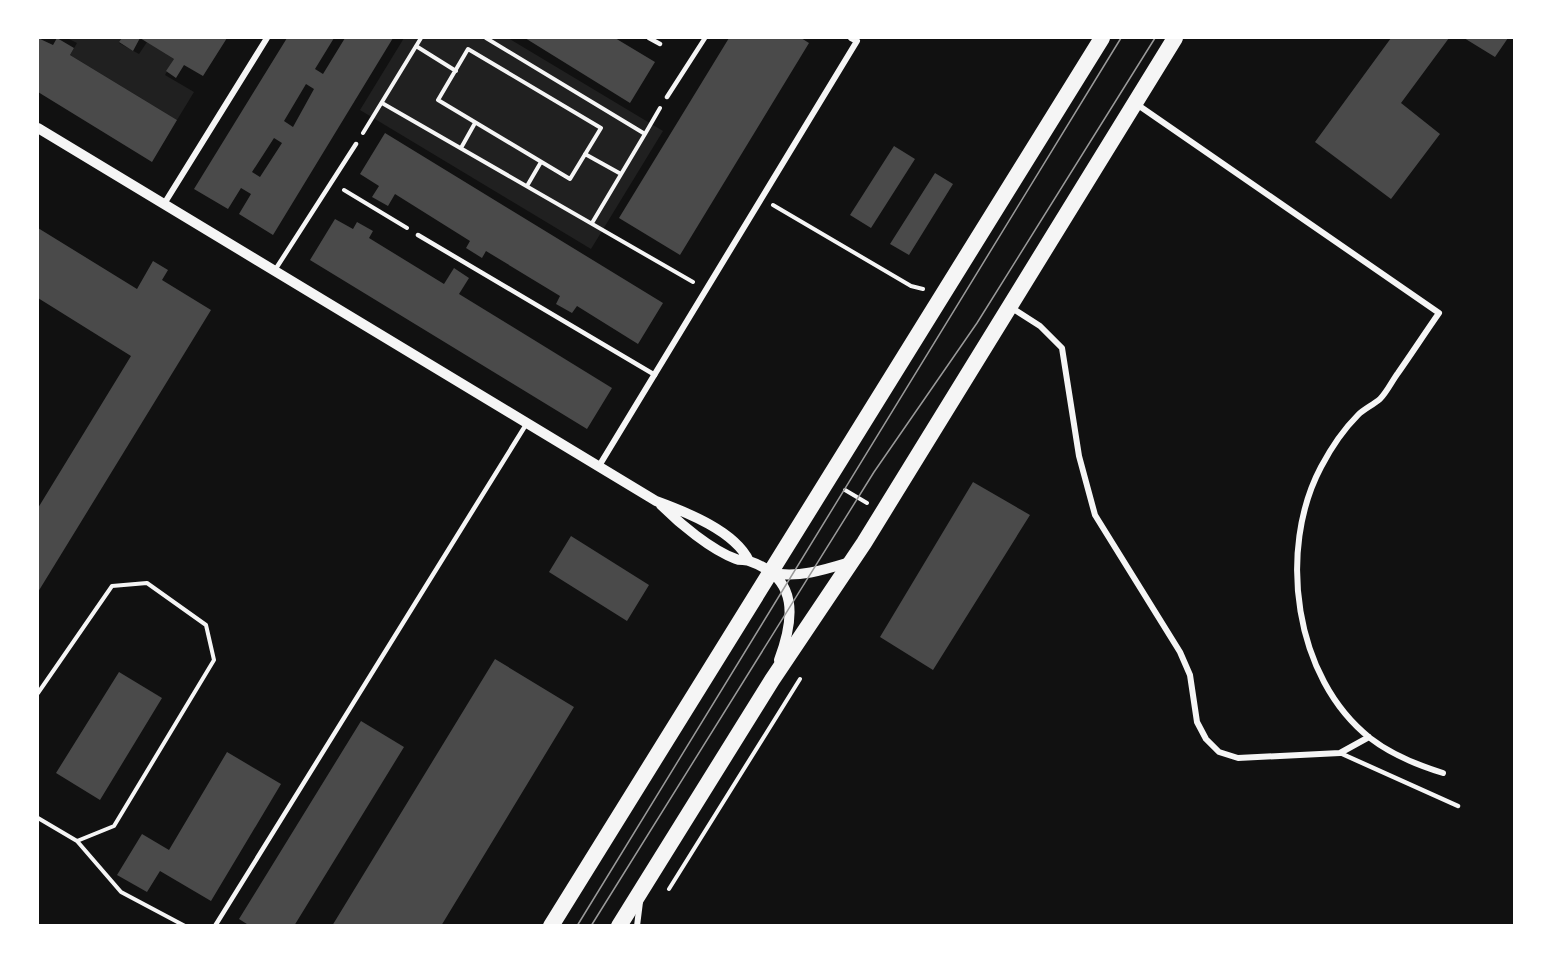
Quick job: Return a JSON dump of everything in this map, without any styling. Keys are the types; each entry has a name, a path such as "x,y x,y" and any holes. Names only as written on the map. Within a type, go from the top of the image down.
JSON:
{"highway":[{"path":"551,926 1102,38"},
{"path":"619,926 772,680 853,561 1175,38"}],"street":[{"path":"164,204 267,38"},
{"path":"599,466 762,198 854,39"},
{"path":"1135,103 1439,313 1380,399 1359,415 1339,438 1320,467 1308,497 1300,529 1298,561 1305,635 1318,669 1335,697 1369,737 1405,760 1443,773"},
{"path":"38,128 656,501 684,528 736,559 749,561 771,573 785,588 791,605 789,631 772,680"},
{"path":"1010,306 1040,326 1062,348 1079,456 1095,515 1180,652 1190,675 1197,722 1206,739 1219,752 1238,758 1340,753 1369,737"},
{"path":"771,573 793,575 811,573 853,561"},
{"path":"637,926 642,891"}],"lane":[{"path":"649,38 660,44"},
{"path":"667,97 705,38"},
{"path":"275,270 356,144"},
{"path":"418,235 655,375"},
{"path":"215,926 527,423"},
{"path":"1340,753 1458,806"}],"path":[{"path":"373,118 421,38"},
{"path":"486,38 645,134"},
{"path":"416,46 456,71"},
{"path":"468,49 600,128 570,179 438,100 456,71 468,49"},
{"path":"382,103 707,289"},
{"path":"461,148 475,123"},
{"path":"592,223 651,123"},
{"path":"585,154 621,174"},
{"path":"527,186 541,162"},
{"path":"331,182 418,235"},
{"path":"762,198 911,286 923,289"},
{"path":"828,479 882,513"},
{"path":"38,693 112,586 147,583 206,624 214,660 114,826 77,841"},
{"path":"38,818 77,841 121,892 184,926"}],"shaded area":[{"path":"67,38 122,38 119,43 139,54 147,42 174,59 165,75 194,92 177,120 70,55 77,43"},
{"path":"404,38 508,38 663,131 591,249 360,110"}],"building":[{"path":"38,38 53,45 57,38 74,48 70,55 177,120 152,162 38,92"},
{"path":"122,38 140,38 133,51 119,42"},
{"path":"140,38 227,38 203,76 184,65 176,78 166,71 174,59"},
{"path":"287,38 334,38 315,69 323,74 345,38 393,38 273,235 239,214 251,194 241,188 228,209 194,189","holes":["306,84 314,89 293,127 284,121","274,138 282,143 260,177 252,172"]},
{"path":"525,38 615,38 655,62 630,103"},
{"path":"729,38 801,38 809,43 680,255 619,218"},
{"path":"1391,38 1449,38 1401,103 1440,134 1391,199 1315,142"},
{"path":"1464,38 1508,38 1495,57"},
{"path":"385,133 663,303 638,344 577,306 572,313 556,304 560,296 486,251 482,258 466,248 470,241 395,194 388,206 372,197 379,186 360,174"},
{"path":"894,146 915,159 871,228 850,215"},
{"path":"935,173 953,184 909,255 890,244"},
{"path":"335,219 353,229 357,222 373,231 369,238 444,284 454,268 469,278 459,294 612,388 587,429 310,260"},
{"path":"38,228 137,289 153,261 168,270 162,280 211,310 38,592 38,508 131,356 38,298"},
{"path":"973,482 1030,515 933,670 880,637"},
{"path":"571,536 649,585 627,621 549,572"},
{"path":"495,659 574,707 441,926 332,926"},
{"path":"119,672 162,698 100,800 56,773"},
{"path":"361,721 404,747 294,926 250,926 239,919"},
{"path":"227,752 281,784 211,901 160,871 147,892 117,875 142,834 169,850"}],"tram line":[{"path":"577,926 1121,38"},
{"path":"591,926 874,472 977,323 1155,38"}]}
